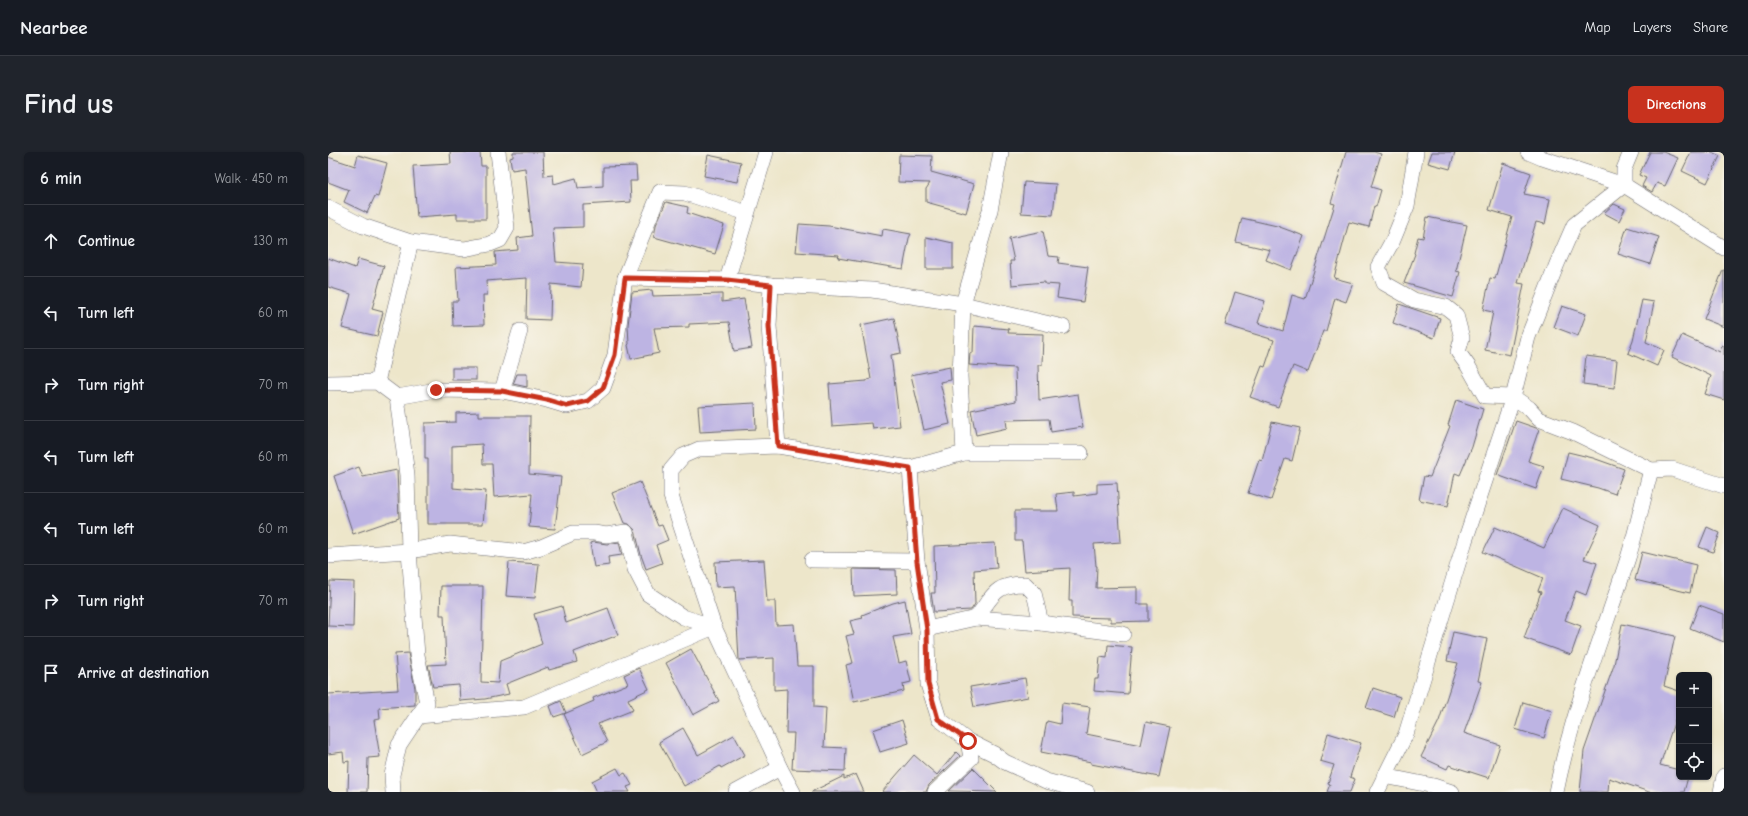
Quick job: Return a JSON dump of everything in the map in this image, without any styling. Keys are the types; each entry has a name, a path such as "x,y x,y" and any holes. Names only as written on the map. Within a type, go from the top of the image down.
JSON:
{"street":[{"path":"328,208 363,226 411,242 464,250 490,244 500,240 507,228 498,152"},
{"path":"727,280 766,152"},
{"path":"964,453 960,376 963,304 990,210 1001,152"},
{"path":"1416,152 1407,206 1378,267 1384,283 1414,300 1446,307 1456,315 1462,338 1458,352 1468,366 1484,396 1513,397 1529,408 1539,419 1573,432 1651,470 1672,469 1724,486"},
{"path":"1528,152 1624,185 1724,248"},
{"path":"1624,185 1624,169 1631,152"},
{"path":"1377,792 1406,734 1465,541 1513,397 1528,337 1574,225 1624,185"},
{"path":"397,397 436,390 502,391 547,400 567,406 588,401 603,388 615,355 625,278 660,192 685,193 748,213"},
{"path":"377,382 411,242"},
{"path":"625,278 727,280 771,285 872,290 963,304 1063,327"},
{"path":"771,285 769,326 778,446"},
{"path":"502,391 520,331"},
{"path":"328,384 377,382 397,397 407,475 409,551 417,655 427,703 399,745 392,775 393,792"},
{"path":"793,792 780,768 714,627 671,496 671,470 683,456 699,449 778,446 910,468 964,453 1081,452"},
{"path":"910,468 917,562 927,630 928,684 938,719 968,741 994,754 1042,786 1087,792"},
{"path":"1556,792 1563,758 1628,556 1651,470"},
{"path":"328,556 409,551 450,544 523,552 573,532 606,535 626,532 635,569 648,594 683,617 714,627"},
{"path":"812,560 917,562"},
{"path":"976,618 996,591 1010,584 1025,584 1034,593 1041,623"},
{"path":"927,630 976,618 1041,623 1123,634"},
{"path":"418,716 524,707 714,627"},
{"path":"935,792 971,758 968,741"},
{"path":"736,792 780,768"},
{"path":"1384,776 1434,786 1452,792"},
{"path":"1721,792 1724,776"}],"building":[{"path":"450,152 480,152 481,166 486,166 486,219 457,219 457,214 417,217 413,166 451,164"},
{"path":"513,152 543,152 544,176 553,175 554,184 576,178 578,188 603,186 603,167 636,166 637,181 630,181 631,202 583,205 583,227 553,228 556,262 583,264 581,287 551,284 550,320 526,319 527,278 486,281 487,295 483,295 484,325 453,326 452,301 458,301 456,267 496,265 495,252 518,250 517,238 532,236 525,168 512,170 510,158 513,157"},
{"path":"1346,152 1374,152 1381,154 1371,187 1381,190 1376,207 1374,206 1369,227 1349,222 1334,278 1353,283 1346,302 1335,298 1326,331 1323,331 1308,372 1293,366 1278,407 1250,397 1262,366 1265,367 1274,340 1225,325 1235,292 1265,301 1258,323 1283,331 1292,295 1305,299 1335,204 1331,203"},
{"path":"1432,152 1455,152 1450,169 1428,163"},
{"path":"1650,152 1663,152 1678,158 1665,186 1657,183 1652,192 1642,186 1646,178 1639,175"},
{"path":"1691,152 1712,152 1720,156 1707,183 1682,171"},
{"path":"358,155 387,163 378,197 375,196 367,213 344,202 349,190 328,182 328,157 355,166"},
{"path":"708,155 741,162 737,182 704,176"},
{"path":"899,155 932,156 931,172 974,184 966,213 926,202 926,189 930,183 898,182"},
{"path":"1503,163 1531,173 1524,194 1550,199 1545,224 1536,222 1518,283 1524,284 1510,355 1485,350 1493,312 1483,310 1490,278 1495,279 1512,217 1489,210"},
{"path":"1024,182 1056,184 1053,215 1021,213"},
{"path":"666,202 688,207 687,213 724,225 715,254 654,237 656,225"},
{"path":"1614,204 1625,209 1619,221 1604,213"},
{"path":"1427,217 1467,225 1456,271 1460,272 1453,297 1404,283 1415,254 1418,237 1423,238"},
{"path":"1242,218 1277,226 1304,236 1291,270 1266,260 1270,250 1236,242"},
{"path":"799,224 829,226 882,236 883,229 911,234 903,269 838,258 839,255 796,252"},
{"path":"1627,227 1659,237 1650,264 1618,254"},
{"path":"1043,231 1048,256 1059,257 1058,263 1088,267 1083,302 1057,298 1059,285 1045,284 1045,282 1012,285 1010,261 1014,261 1009,238"},
{"path":"926,237 953,243 953,269 926,269"},
{"path":"328,258 355,268 358,259 384,266 372,309 383,312 377,336 342,328 351,294 328,287"},
{"path":"1724,270 1724,327 1704,319"},
{"path":"652,290 653,296 722,294 722,302 744,299 752,348 734,351 729,322 689,324 689,327 654,328 659,353 631,359 628,345 628,325 632,292"},
{"path":"1642,300 1654,302 1646,342 1664,350 1657,366 1628,353 1633,340"},
{"path":"1399,304 1440,318 1434,338 1393,323"},
{"path":"1562,306 1586,314 1578,336 1554,327"},
{"path":"894,318 901,353 891,355 900,426 873,429 872,423 832,426 829,384 867,381 871,379 861,325"},
{"path":"974,326 1009,329 1008,333 1043,334 1042,365 1038,365 1039,400 1078,394 1083,427 1051,432 1049,419 1006,420 1007,428 976,435 971,410 1016,401 1015,368 969,365 970,353 973,353"},
{"path":"1682,335 1720,352 1722,345 1724,346 1724,400 1705,394 1711,376 1672,357"},
{"path":"1586,356 1617,360 1614,388 1583,384"},
{"path":"950,367 951,380 940,382 950,424 924,430 911,375"},
{"path":"452,368 476,368 476,380 452,380"},
{"path":"517,374 527,374 527,387 513,384"},
{"path":"1456,400 1483,409 1472,447 1460,475 1455,473 1448,506 1419,500 1424,476 1430,477 1450,426 1448,425"},
{"path":"755,403 756,429 700,432 698,406"},
{"path":"479,412 479,416 530,416 529,474 561,477 555,529 529,527 532,494 494,497 492,464 483,464 482,444 452,446 452,473 453,488 486,491 483,524 428,524 428,459 425,459 425,423 456,422 456,413"},
{"path":"1516,421 1539,429 1528,461 1544,466 1536,489 1497,475"},
{"path":"1272,422 1300,428 1292,461 1285,459 1271,500 1248,493 1259,460 1262,461"},
{"path":"1568,452 1593,458 1624,469 1615,494 1598,488 1561,479"},
{"path":"359,467 363,477 397,470 399,518 353,534 334,476"},
{"path":"640,482 658,526 662,525 668,540 656,545 662,563 646,569 635,530 629,524 624,523 612,493"},
{"path":"1117,483 1121,542 1094,544 1097,566 1096,588 1137,587 1137,604 1148,604 1148,621 1111,622 1111,618 1072,617 1072,601 1069,601 1070,568 1025,571 1022,541 1015,541 1015,511 1058,511 1056,494 1074,492 1074,496 1097,493 1097,484"},
{"path":"1563,508 1600,525 1584,559 1597,563 1586,595 1576,591 1565,620 1581,626 1571,655 1524,638 1541,592 1538,591 1543,578 1483,552 1495,527 1544,548"},
{"path":"1707,527 1720,533 1713,552 1699,547"},
{"path":"619,542 622,555 608,557 609,565 594,567 590,543 607,544"},
{"path":"995,543 997,568 974,570 975,604 971,610 934,612 931,593 935,593 934,546"},
{"path":"1642,552 1696,565 1690,593 1635,580"},
{"path":"764,560 767,601 775,601 776,625 794,624 797,666 814,666 814,707 826,708 824,747 846,748 845,771 792,769 794,733 786,733 787,689 774,690 774,658 739,660 735,586 716,587 715,562"},
{"path":"509,562 539,564 535,598 506,596"},
{"path":"853,569 896,570 897,594 854,596"},
{"path":"330,581 354,582 353,627 328,626"},
{"path":"441,586 483,586 481,682 498,683 500,661 542,644 534,614 562,606 566,623 608,608 618,635 574,652 577,662 549,670 548,667 506,684 509,694 485,699 460,701 459,685 433,687 428,665 446,664 444,615 440,615"},
{"path":"905,600 911,634 893,637 899,663 906,661 911,682 903,684 904,691 854,702 846,665 853,663 846,636 854,634 850,621 863,618 862,615"},
{"path":"1699,605 1724,614 1724,642 1690,628"},
{"path":"1622,624 1675,636 1664,686 1676,690 1676,717 1660,765 1676,769 1676,780 1687,780 1684,792 1649,792 1609,778 1608,792 1580,792 1584,751 1614,665"},
{"path":"1453,632 1487,639 1478,681 1482,682 1464,733 1500,745 1489,778 1449,765 1447,769 1421,757 1439,721 1458,663 1447,661"},
{"path":"1108,645 1132,647 1128,694 1094,691 1095,679 1098,679 1100,657 1107,658"},
{"path":"691,649 719,701 693,715 666,663"},
{"path":"408,653 415,688 415,705 379,708 380,719 374,720 380,757 368,758 367,792 348,792 349,761 344,762 343,752 328,754 328,694 398,690 395,654"},
{"path":"639,668 649,689 628,699 633,710 598,724 607,742 582,754 564,714 594,701 593,698 628,684 624,675"},
{"path":"1025,678 1028,697 974,707 970,687"},
{"path":"1373,688 1400,697 1394,717 1366,708"},
{"path":"561,701 566,713 554,717 550,706"},
{"path":"1523,702 1552,711 1544,738 1515,729"},
{"path":"1062,703 1090,707 1086,734 1141,745 1146,722 1170,727 1159,777 1091,764 1091,762 1041,752 1047,721 1060,724"},
{"path":"902,720 909,743 880,752 873,730"},
{"path":"683,728 698,755 734,735 745,755 721,768 720,766 684,786 659,742"},
{"path":"1328,733 1361,743 1350,777 1355,779 1350,792 1327,792 1330,784 1328,783 1334,765 1320,761"},
{"path":"956,752 960,756 929,785 926,792 882,792 914,755 937,775"},
{"path":"617,768 621,775 625,773 632,785 627,787 630,792 597,792 592,781"},
{"path":"973,768 997,792 949,791"},
{"path":"856,774 864,792 811,792 844,776 844,779"}],"route":[{"path":"436,390 502,391 547,400 567,406 588,401 603,388 615,355 625,278 727,280 771,285 769,326 778,446 910,468 917,562 927,630 928,684 938,719 968,741"}]}
